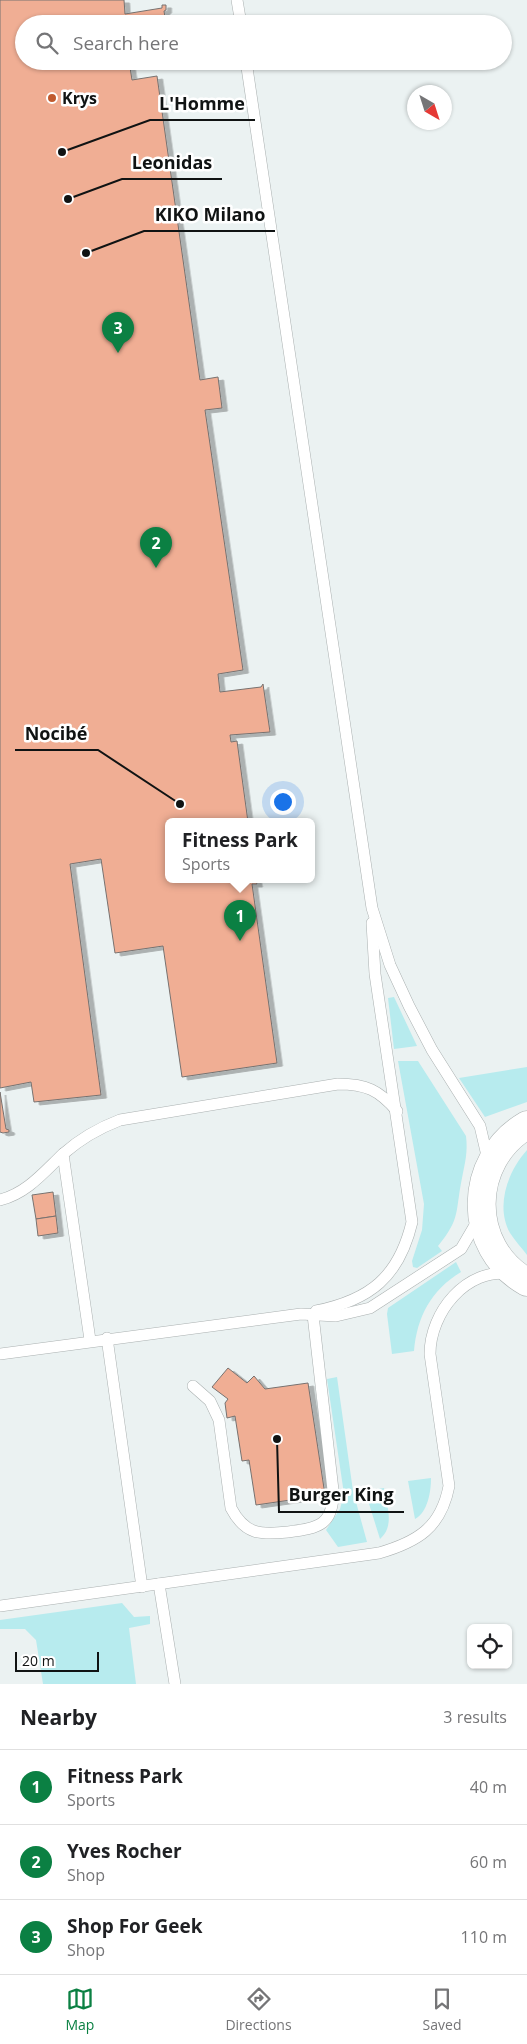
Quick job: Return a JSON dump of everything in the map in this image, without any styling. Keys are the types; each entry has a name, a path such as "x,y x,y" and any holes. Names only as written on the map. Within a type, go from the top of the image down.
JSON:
{"street":[{"path":"522,1279 494,1252 487,1238 481,1214 481,1190 488,1167 506,1142 527,1126"}],"lane":[{"path":"237,0 240,15"},
{"path":"0,1354 90,1340 301,1314 335,1307 363,1296 386,1278 396,1266 404,1251 412,1222 398,1111 375,974 372,908 247,70"},
{"path":"372,908 390,966 408,1006 432,1050 480,1126 488,1167"},
{"path":"0,1200 26,1189 64,1154 102,1126 120,1120 324,1085 356,1085 370,1088 382,1094 398,1111"},
{"path":"64,1154 90,1340"},
{"path":"301,1314 348,1315 360,1312 382,1301 461,1249 481,1214"},
{"path":"0,1606 379,1553 405,1546 422,1535 442,1508 449,1486 430,1354 432,1332 445,1305 466,1286 494,1274 522,1279"},
{"path":"193,1386 210,1401 220,1420 231,1508 236,1519 255,1533 265,1535 312,1529 320,1525 331,1512 333,1490 314,1315"},
{"path":"107,1338 142,1586"},
{"path":"159,1584 175,1684"}],"shaded area":[{"path":"394,997 417,1046 394,1049 388,998"},
{"path":"398,1061 418,1061 466,1136 466,1157 454,1221 438,1246 442,1251 417,1268 413,1267 412,1261 422,1230 424,1204"},
{"path":"527,1067 527,1102 485,1117 459,1078"},
{"path":"527,1150 527,1255 510,1233 504,1212 504,1200 509,1178 520,1158"},
{"path":"456,1262 461,1272 441,1287 427,1305 418,1327 414,1351 392,1354 387,1314 388,1308"},
{"path":"337,1377 353,1491 367,1542 338,1547 326,1530 340,1509 344,1494 327,1379"},
{"path":"431,1478 426,1506 415,1519 408,1481"},
{"path":"384,1488 389,1522 385,1534 380,1539 365,1491"},
{"path":"122,1603 134,1617 150,1616 150,1624 129,1628 136,1684 43,1684 36,1640 25,1629 0,1629 0,1620"}],"building":[{"path":"0,0 124,0 125,14 162,8 162,5 166,5 165,15 15,15 15,70 130,70 132,80 157,76 200,380 218,377 222,408 205,410 243,670 218,674 220,692 261,687 263,684 270,732 230,735 231,742 237,741 247,818 165,818 165,883 257,883 252,884 277,1063 182,1077 163,946 115,953 101,859 70,864 101,1095 34,1102 31,1082 0,1088"},
{"path":"0,1092 6,1129 9,1130 9,1132 3,1133 0,1132"},
{"path":"53,1192 56,1216 36,1219 32,1195"},
{"path":"56,1216 58,1233 38,1236 36,1219"},
{"path":"228,1368 247,1383 254,1376 265,1389 308,1383 325,1495 256,1505 249,1460 242,1461 235,1416 227,1418 225,1403 228,1399 212,1387"}],"place":[{"name":"Krys","path":"52,98"},
{"name":"L'Homme","path":"62,152"},
{"name":"Leonidas","path":"68,199"},
{"name":"KIKO Milano","path":"86,253"},
{"name":"Shop For Geek","path":"118,353"},
{"name":"Yves Rocher","path":"156,568"},
{"name":"Nocibé","path":"180,804"},
{"name":"Fitness Park","path":"240,941"},
{"name":"Burger King","path":"277,1439"}]}
